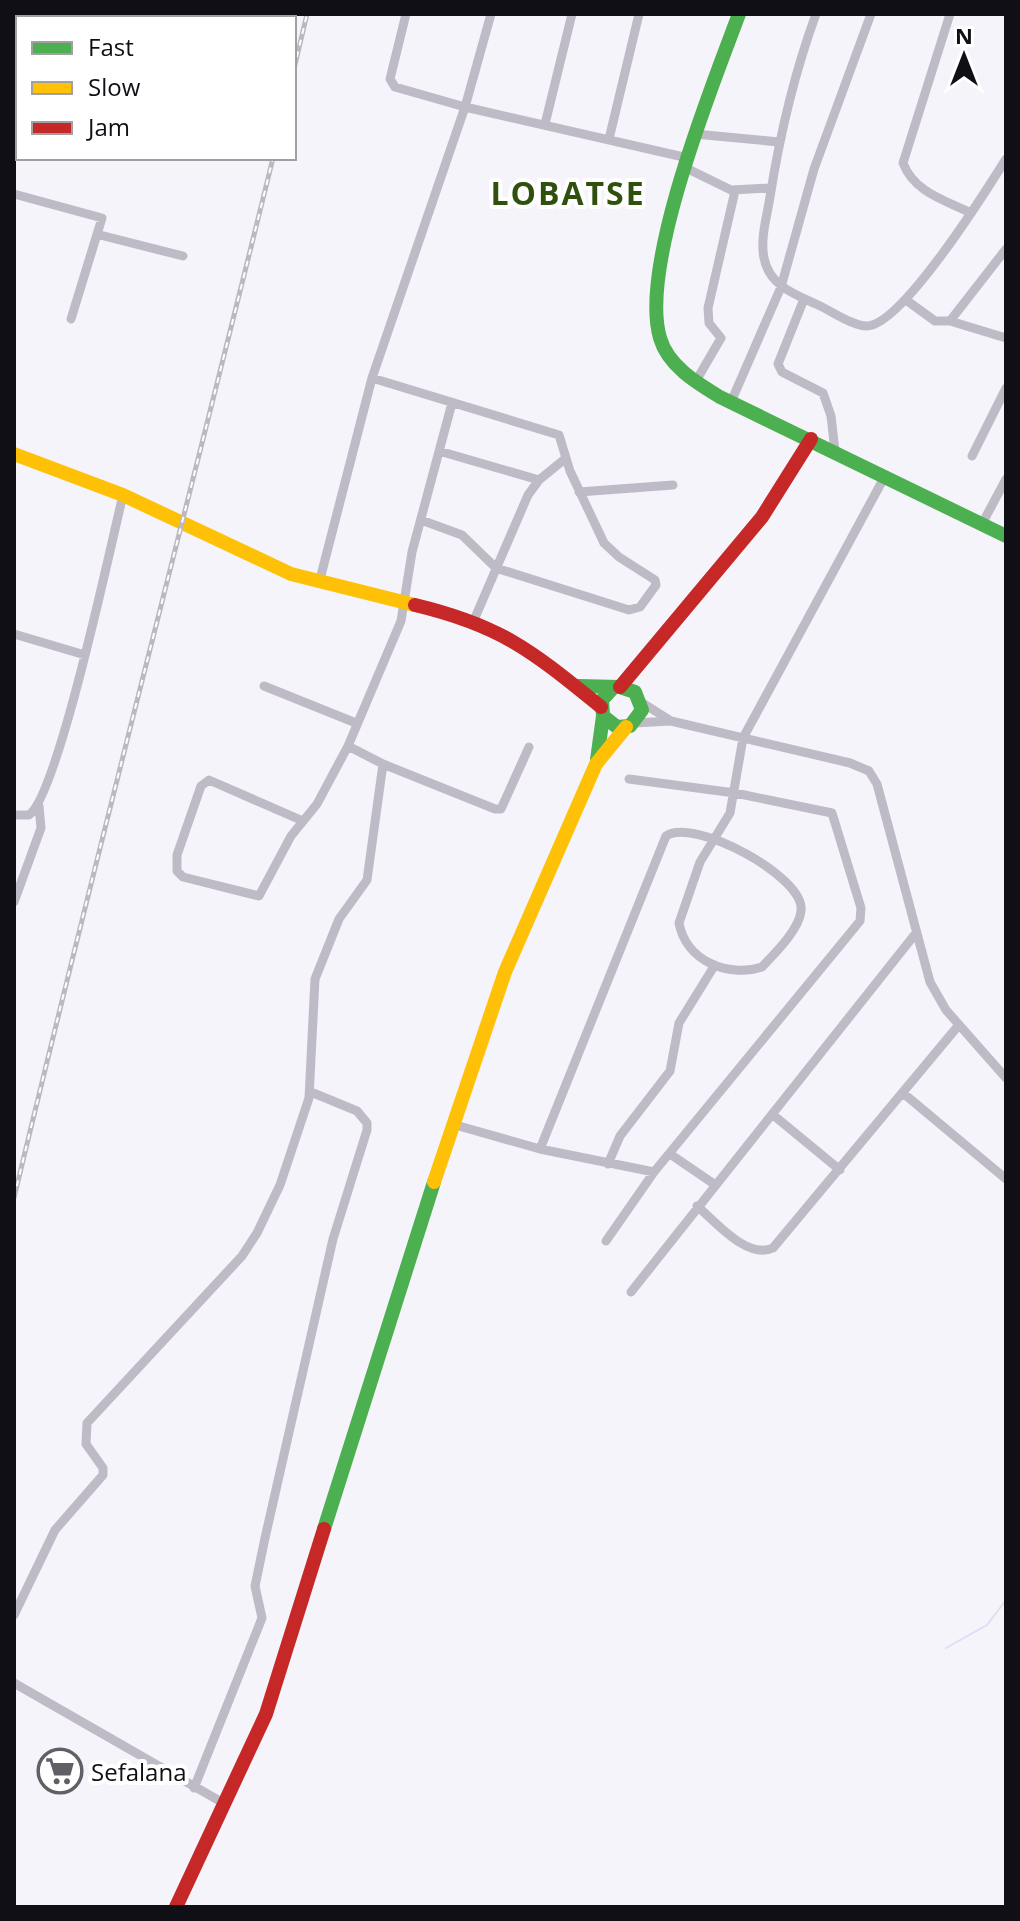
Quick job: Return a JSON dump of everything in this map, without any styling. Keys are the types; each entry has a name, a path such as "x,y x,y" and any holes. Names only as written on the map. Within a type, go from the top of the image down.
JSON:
{"main road":[{"path":"739,14 695,134 656,286 655,322 665,349 696,381 731,402 1006,536"},
{"path":"792,431 795,467"},
{"path":"176,1907 266,1714 452,1124 505,972 596,764 606,694 644,662 762,517 811,439"},
{"path":"795,467 835,451"},
{"path":"14,454 123,495 253,558 319,583 474,620 528,648 578,686 609,723 630,725"},
{"path":"596,764 639,717 644,662"},
{"path":"578,686 635,692 640,700"}],"street":[{"path":"406,14 391,84 465,107 609,139 687,163 735,191 771,188"},
{"path":"319,583 372,378 465,107 491,14"},
{"path":"545,124 572,14"},
{"path":"609,139 639,14"},
{"path":"816,14 799,61 771,188 763,256 781,287 866,326 876,323 906,300 971,213 1006,159"},
{"path":"731,402 781,287 814,169 871,14"},
{"path":"950,14 903,163 908,176 924,190 971,213"},
{"path":"695,134 779,142"},
{"path":"696,381 721,338 709,323 708,308 735,191"},
{"path":"14,194 101,217 100,235 71,319"},
{"path":"100,235 183,256"},
{"path":"950,321 1006,249"},
{"path":"804,299 778,364 782,372 823,393 831,416 835,451"},
{"path":"906,300 935,321 950,321 1006,338"},
{"path":"372,378 553,431 563,439 566,458 579,492 611,551 657,582 640,607 629,610 496,568 462,535 421,520"},
{"path":"972,456 1006,388"},
{"path":"303,821 209,780 201,786 177,855 177,871 183,877 259,896 291,836 317,804 348,746 401,621 421,520 452,403"},
{"path":"439,451 539,480"},
{"path":"474,620 539,480 566,458"},
{"path":"540,1149 662,841 677,831 717,839 741,850 798,896 802,910 796,924 762,967 735,970 713,968 691,948 679,923 700,862 717,839 735,793 743,738 885,476"},
{"path":"982,524 1006,479"},
{"path":"579,492 673,485"},
{"path":"14,902 41,828 39,806 85,655 123,495"},
{"path":"14,634 85,655"},
{"path":"264,686 356,723"},
{"path":"640,700 671,721"},
{"path":"630,725 671,721 850,763 873,776 936,996 958,1026 1006,1078"},
{"path":"348,746 489,808 501,809 529,747"},
{"path":"14,1615 55,1530 103,1475 103,1468 86,1444 87,1423 249,1246 280,1185 311,1092 311,1005 315,979 339,919 367,880 383,764"},
{"path":"606,1241 654,1172 861,917 834,816 735,793 629,779"},
{"path":"14,815 29,815 39,806"},
{"path":"631,1292 916,933"},
{"path":"608,1164 620,1136 670,1071 679,1023 713,968"},
{"path":"697,1206 745,1245 768,1251 840,1170 958,1026"},
{"path":"194,1788 262,1618 255,1586 265,1538 333,1239 367,1130 367,1123 357,1111 311,1092"},
{"path":"903,1093 1006,1179"},
{"path":"772,1114 840,1170"},
{"path":"452,1124 540,1149 654,1172"},
{"path":"670,1154 714,1184"},
{"path":"14,1683 225,1804"}],"waterway":[{"path":"946,1648 987,1625 1006,1600"}],"railway":[{"path":"296,61 307,14"},
{"path":"14,1198 272,160"}],"traffic: fast":[{"path":"739,14 697,129 669,223 656,307 664,348 684,373 720,397 1006,536"},
{"path":"578,686 620,687 635,692 642,710 630,726 617,727 603,716 602,700 612,689"},
{"path":"597,760 603,716"},
{"path":"324,1529 434,1182"}],"traffic: slow":[{"path":"14,454 123,495 291,574 415,605"},
{"path":"434,1182 505,972 596,764 626,727"}],"traffic: jam":[{"path":"620,687 762,517 811,439"},
{"path":"415,605 472,622 516,643 601,707"},
{"path":"176,1907 266,1714 324,1529"}],"place":[{"name":"Sefalana","path":"60,1771"}],"district":[{"name":"LOBATSE","path":"568,192"}]}
